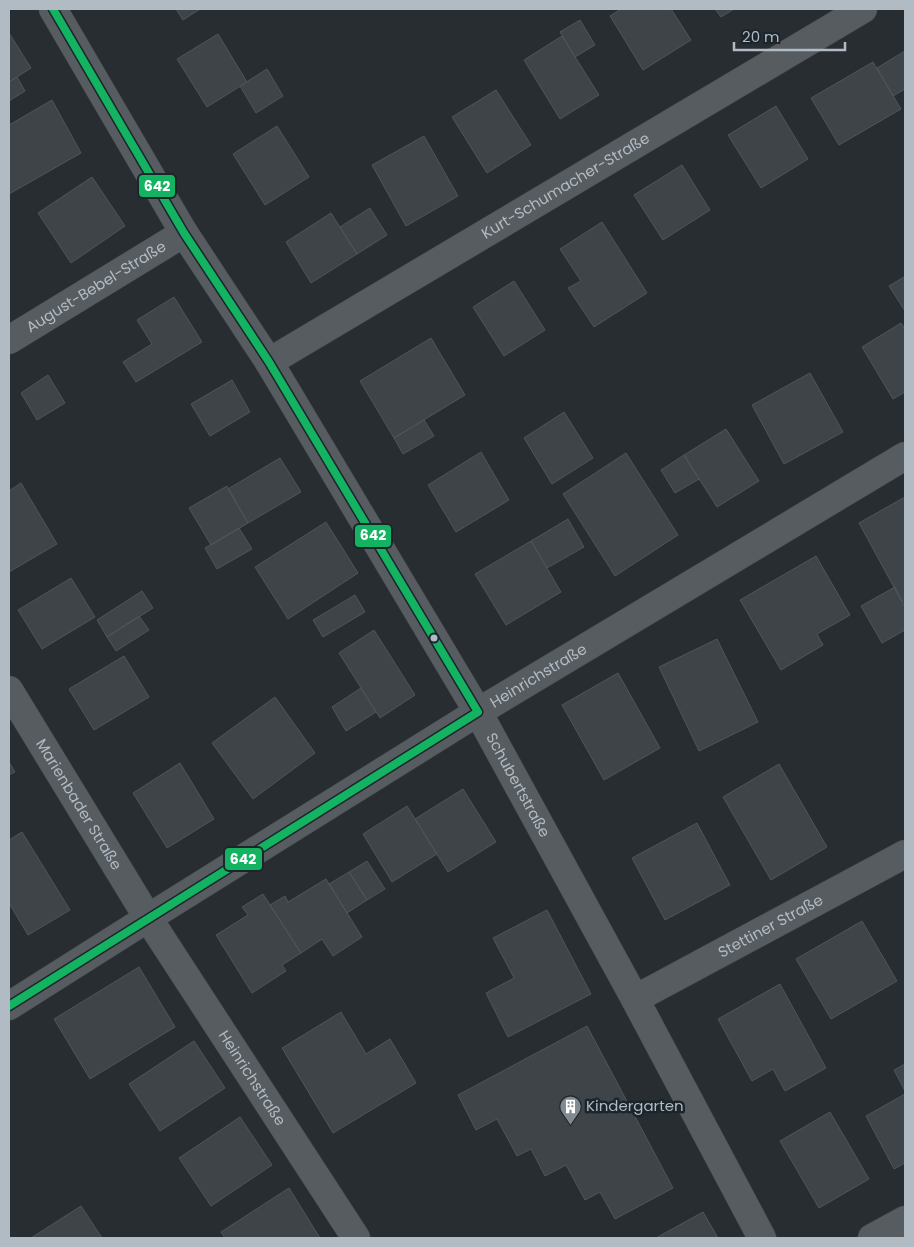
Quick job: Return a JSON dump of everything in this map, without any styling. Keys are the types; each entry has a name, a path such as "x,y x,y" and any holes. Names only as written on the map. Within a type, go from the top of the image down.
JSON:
{"street":[{"name":"Schubertstraße","path":"53,9 184,233 269,362 478,712 635,999 762,1238"},
{"name":"Kurt-Schumacher-Straße","path":"269,362 863,9"},
{"name":"August-Bebel-Straße","path":"9,340 184,233"},
{"name":"Heinrichstraße","path":"9,1006 478,712 905,456"},
{"name":"Marienbader Straße","path":"9,690 148,918"},
{"name":"Stettiner Straße","path":"635,999 905,854"},
{"name":"Heinrichstraße","path":"148,918 356,1238"},
{"path":"872,1238 905,1220"}],"building":[{"path":"176,9 200,9 183,20"},
{"path":"621,9 671,9 691,40 643,70 610,16"},
{"path":"715,9 734,9 721,17"},
{"path":"580,20 595,45 575,57 560,32"},
{"path":"9,33 31,68 9,82"},
{"path":"218,34 247,82 207,107 177,59"},
{"path":"562,36 599,95 560,119 524,60"},
{"path":"905,51 905,89 893,96 877,68"},
{"path":"873,62 901,109 839,145 811,98"},
{"path":"267,69 283,96 256,113 240,86"},
{"path":"17,77 25,91 9,101 9,82"},
{"path":"496,90 531,145 487,173 452,117"},
{"path":"52,100 81,153 9,194 9,125"},
{"path":"776,106 808,159 761,188 728,135"},
{"path":"277,126 309,177 265,205 233,154"},
{"path":"424,136 458,196 406,226 372,165"},
{"path":"682,165 710,210 663,240 634,195"},
{"path":"92,177 125,226 71,263 38,213"},
{"path":"370,208 387,235 357,254 340,227"},
{"path":"331,213 357,254 311,283 286,242"},
{"path":"602,222 647,293 594,327 568,288 581,281 560,249"},
{"path":"904,277 905,279 905,311 889,286"},
{"path":"514,281 545,330 504,356 473,307"},
{"path":"174,297 202,342 136,382 123,362 152,344 137,320"},
{"path":"901,323 905,329 905,392 893,399 862,347"},
{"path":"431,338 465,395 394,438 360,381"},
{"path":"810,373 843,432 784,464 752,405"},
{"path":"48,375 65,403 37,420 21,393"},
{"path":"232,380 250,412 210,436 191,404"},
{"path":"564,412 593,458 552,484 524,438"},
{"path":"424,420 434,436 403,454 394,438"},
{"path":"726,429 759,481 717,507 684,455"},
{"path":"481,452 509,500 456,532 428,485"},
{"path":"626,453 678,535 615,576 563,494"},
{"path":"684,455 699,479 675,493 661,470"},
{"path":"280,458 301,492 248,523 228,489"},
{"path":"21,483 57,544 9,572 9,491"},
{"path":"227,486 248,523 211,545 189,508"},
{"path":"905,497 905,600 902,602 859,523"},
{"path":"568,519 584,547 547,568 531,541"},
{"path":"326,522 358,573 288,619 255,567"},
{"path":"239,528 252,549 217,569 205,548"},
{"path":"531,541 561,592 506,625 475,574"},
{"path":"816,556 850,615 817,634 823,645 781,670 740,600"},
{"path":"71,578 95,617 42,649 18,610"},
{"path":"895,587 905,607 905,630 882,643 861,606"},
{"path":"142,591 153,608 107,637 97,620"},
{"path":"355,595 365,612 323,637 313,620"},
{"path":"139,616 149,630 116,651 107,637"},
{"path":"374,630 415,695 380,718 339,653"},
{"path":"717,639 758,722 699,751 659,667"},
{"path":"124,656 149,697 94,730 69,689"},
{"path":"618,673 660,748 604,780 562,705"},
{"path":"361,688 376,712 346,731 332,707"},
{"path":"275,697 315,753 253,799 212,743"},
{"path":"9,762 15,772 9,775"},
{"path":"180,763 214,819 167,848 133,793"},
{"path":"779,764 827,847 771,880 723,797"},
{"path":"463,789 496,842 448,872 415,819"},
{"path":"407,806 437,854 392,882 363,834"},
{"path":"697,823 730,885 665,920 632,858"},
{"path":"22,832 70,910 28,935 9,903 9,840"},
{"path":"367,861 385,889 367,900 349,872"},
{"path":"349,872 367,900 347,913 329,884"},
{"path":"326,879 362,937 333,956 322,939 301,953 270,905 285,896 288,902"},
{"path":"263,894 301,953 282,965 286,971 252,993 216,935 248,915 242,907"},
{"path":"547,910 591,994 508,1037 486,993 514,978 493,938"},
{"path":"862,921 897,981 831,1019 796,959"},
{"path":"139,967 175,1027 90,1079 54,1019"},
{"path":"780,984 826,1068 785,1091 773,1069 752,1081 718,1019"},
{"path":"341,1012 366,1054 390,1039 416,1083 333,1133 282,1048"},
{"name":"Kindergarten","path":"587,1026 673,1188 615,1219 600,1192 585,1200 566,1165 545,1176 531,1149 517,1156 497,1119 476,1130 458,1095"},
{"path":"194,1041 225,1088 160,1131 129,1084"},
{"path":"905,1064 905,1091 894,1070"},
{"path":"905,1094 905,1163 894,1169 866,1116"},
{"path":"830,1112 869,1179 819,1208 780,1141"},
{"path":"240,1117 272,1165 211,1206 179,1158"},
{"path":"289,1188 320,1238 225,1238 221,1232"},
{"path":"81,1206 102,1238 31,1238"},
{"path":"703,1212 718,1238 656,1238"}],"transit line":[{"name":"642","path":"53,9 184,233 269,362 478,712"},
{"name":"642","path":"9,1006 478,712"}],"place":[{"name":"Kindergarten","path":"570,1125"}]}
